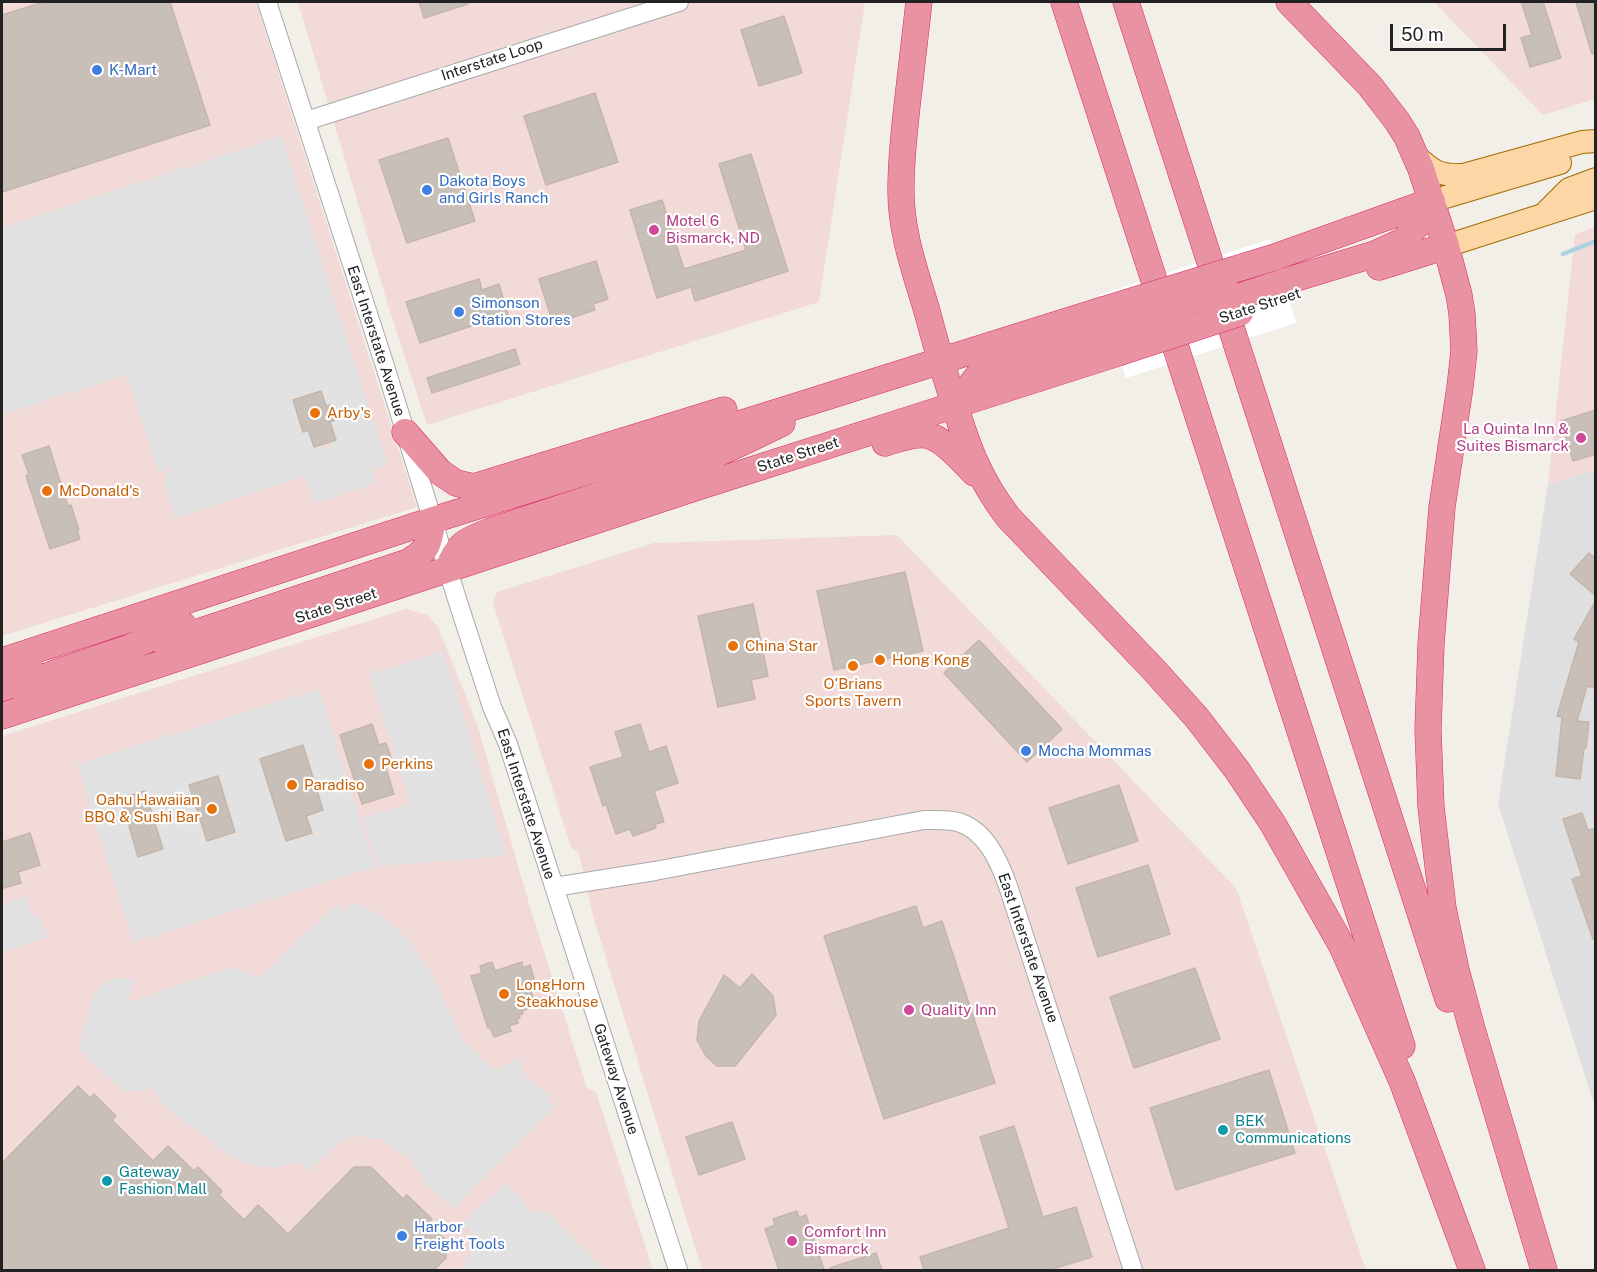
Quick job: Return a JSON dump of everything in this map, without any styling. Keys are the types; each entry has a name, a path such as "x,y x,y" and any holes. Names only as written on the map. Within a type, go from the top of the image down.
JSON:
{"highway":[{"path":"919,2 903,141 901,207 910,251 940,360 970,450 985,484"},
{"path":"1064,2 1473,1270"},
{"path":"1126,2 1535,1270"},
{"path":"1289,2 1375,92 1397,120 1415,155 1432,201 1461,305 1464,351 1441,518 1431,644 1428,730 1431,807 1442,896 1456,970 1544,1270"},
{"path":"1282,277 1375,254 1402,242 1422,220 1432,201"},
{"name":"State Street","path":"2,716 519,545 1005,389 1111,332 1282,277 1367,225 1432,201"},
{"name":"State Street","path":"2,661 433,520 940,360 1111,332 1282,277 1446,246"},
{"path":"955,405 980,373 994,365 1111,332"},
{"path":"405,432 440,472 456,483 474,486 725,410 828,395"},
{"path":"448,569 460,546 470,539 697,463 792,418 828,395"},
{"path":"519,545 564,545 905,437 928,435 946,444 985,484 1008,517 1197,718 1238,770 1274,824 1342,946 1402,1081 1473,1270"},
{"path":"93,686 148,654 201,631 408,562 421,554 429,543 433,520"},
{"path":"26,696 38,680 128,648 178,627 228,603 291,566"},
{"path":"2,688 13,685 23,678 29,664"}],"main road":[{"path":"1415,155 1437,172 1449,176 1462,175 1541,152 1596,141"},
{"name":"State Street","path":"1432,201 1596,152"},
{"path":"1544,215 1569,189 1596,179"},
{"name":"State Street","path":"1446,246 1596,198"}],"street":[{"name":"East Interstate Avenue","path":"267,2 492,707 508,744 554,887 655,871 924,820 957,821 972,828 994,853 1007,883 1133,1270"},
{"name":"Interstate Loop","path":"306,121 680,2"},
{"name":"Gateway Avenue","path":"554,887 678,1270"}],"shaded area":[{"path":"2,2 256,2 417,507 2,636"},
{"path":"298,2 865,2 819,302 427,425 389,308"},
{"path":"1434,2 1595,2 1595,99 1543,115"},
{"path":"281,136 388,465 372,470 376,483 315,503 305,476 175,518 163,479 170,469 169,465 161,473 157,469 127,374 2,415 2,228","holes":["321,391 326,406 330,405 335,420 331,422 336,440 330,442 331,447 325,449 322,444 314,447 308,430 303,431 293,400"]},
{"path":"1595,227 1595,470 1548,484 1575,234"},
{"path":"1595,470 1595,1107 1498,804 1548,484"},
{"path":"897,535 1236,888 1366,1270 702,1270 593,916 579,854 571,847 493,603 497,592 654,543"},
{"path":"406,609 427,615 438,627 477,724 530,907 587,1088 596,1092 653,1270 2,1270 2,736"},
{"path":"443,651 507,856 378,866 362,818 410,803 369,674"},
{"path":"319,689 375,867 133,942 77,764","holes":["303,745 323,810 306,816 311,833 286,841 260,759","218,776 235,832 207,841 190,785","145,791 163,849 139,857 121,798"]},
{"path":"26,897 31,911 43,923 48,937 2,952 2,904"},
{"path":"339,902 342,911 355,902 380,915 407,938 432,974 461,1037 495,1071 519,1057 525,1075 540,1089 551,1094 546,1101 557,1105 454,1209 423,1182 420,1170 414,1170 412,1161 382,1139 359,1136 343,1139 307,1172 301,1162 273,1168 249,1164 229,1155 163,1106 152,1089 125,1092 78,1049 93,996 105,982 124,977 135,980 127,1003 233,967 259,978"},
{"path":"507,1182 530,1211 548,1212 605,1270 460,1270 479,1239 463,1223"}],"pier":[{"path":"1270,239 1296,323 1126,378 1099,295"}],"building":[{"name":"K-Mart","path":"44,2 170,2 210,125 2,192 2,15"},
{"path":"419,2 468,2 468,4 424,18"},
{"path":"1543,2 1561,58 1530,67 1521,38 1532,35 1522,4"},
{"path":"1576,2 1592,2 1596,12 1596,53 1592,54"},
{"path":"784,16 802,73 759,86 741,30"},
{"path":"595,93 618,162 546,185 524,116"},
{"name":"Dakota Boys and Girls Ranch","path":"448,138 475,221 407,243 379,160"},
{"name":"Motel 6 Bismarck, ND","path":"751,154 788,271 695,301 691,287 657,298 630,210 662,200 684,269 746,250 719,164"},
{"path":"596,261 608,299 593,304 595,310 568,319 565,312 551,317 539,279"},
{"name":"Simonson Station Stores","path":"479,279 482,290 499,284 508,314 420,343 406,302"},
{"name":"Simonson Station Stores","path":"515,349 520,364 432,393 427,378"},
{"name":"Arby's","path":"321,391 326,406 330,405 335,420 330,422 336,440 314,447 308,430 303,432 293,400"},
{"name":"La Quinta Inn & Suites Bismarck","path":"1596,410 1596,454 1573,461 1561,421"},
{"name":"McDonald's","path":"49,446 68,506 71,505 80,539 50,549 26,476 29,475 22,455"},
{"path":"1589,553 1596,559 1596,596 1570,574"},
{"path":"905,572 923,651 834,670 817,591"},
{"path":"1596,600 1596,688 1587,686 1577,721 1589,722 1580,779 1556,776 1562,717 1557,716 1579,642 1574,639"},
{"name":"China Star","path":"753,604 768,676 751,680 755,699 718,707 698,616"},
{"path":"979,640 1062,729 1027,762 944,673"},
{"name":"Perkins","path":"372,724 379,745 386,743 393,763 385,765 394,794 362,804 340,735"},
{"path":"640,724 649,752 666,746 678,783 654,791 664,822 655,824 656,828 633,836 630,829 616,834 606,804 603,806 590,767 623,757 615,732"},
{"name":"Paradiso","path":"303,745 323,810 306,816 312,833 286,841 260,759"},
{"name":"Oahu Hawaiian BBQ & Sushi Bar","path":"218,776 235,832 207,841 189,785"},
{"path":"1119,785 1138,841 1068,864 1049,808"},
{"path":"145,791 163,849 138,857 121,798"},
{"path":"1582,813 1588,830 1596,828 1596,938 1593,939 1572,879 1582,876 1563,819"},
{"path":"30,833 40,865 18,872 21,883 4,888 2,842"},
{"path":"1148,865 1170,934 1098,957 1076,888"},
{"name":"Quality Inn","path":"916,906 923,928 942,921 995,1083 884,1119 824,936"},
{"name":"LongHorn Steakhouse","path":"492,962 495,971 522,962 523,968 530,965 535,982 529,984 535,1004 522,1011 523,1014 517,1019 518,1023 509,1026 511,1031 494,1037 490,1027 488,1028 471,976 482,973 480,966"},
{"path":"1195,968 1220,1039 1134,1068 1110,997"},
{"path":"752,974 773,996 776,1015 735,1066 717,1066 706,1056 697,1040 699,1021 724,975 740,988"},
{"name":"BEK Communications","path":"1269,1070 1295,1153 1176,1190 1150,1108"},
{"name":"Gateway Fashion Mall","path":"78,1086 90,1098 94,1094 116,1116 112,1120 153,1161 168,1146 194,1171 198,1167 222,1191 219,1195 244,1220 258,1205 288,1234 354,1167 371,1167 403,1199 407,1195 432,1219 428,1223 445,1239 446,1258 434,1270 2,1270 2,1163"},
{"path":"732,1122 745,1159 699,1175 686,1137"},
{"path":"1014,1126 1043,1217 1076,1207 1092,1257 1049,1270 924,1270 920,1257 1009,1228 980,1137"},
{"name":"Comfort Inn Bismarck","path":"797,1211 799,1218 806,1215 824,1270 779,1270 765,1229 775,1225 773,1219"},
{"path":"876,1253 882,1270 831,1270 830,1268"}],"waterway":[{"path":"1563,254 1596,241"}],"place":[{"name":"K-Mart","path":"97,70"},
{"name":"Dakota Boys and Girls Ranch","path":"427,190"},
{"name":"Motel 6 Bismarck, ND","path":"654,230"},
{"name":"Simonson Station Stores","path":"459,312"},
{"name":"Arby's","path":"315,413"},
{"name":"La Quinta Inn & Suites Bismarck","path":"1581,438"},
{"name":"McDonald's","path":"47,491"},
{"name":"China Star","path":"733,646"},
{"name":"Hong Kong","path":"880,660"},
{"name":"O'Brians Sports Tavern","path":"853,666"},
{"name":"Mocha Mommas","path":"1026,751"},
{"name":"Perkins","path":"369,764"},
{"name":"Paradiso","path":"292,785"},
{"name":"Oahu Hawaiian BBQ & Sushi Bar","path":"212,809"},
{"name":"LongHorn Steakhouse","path":"504,994"},
{"name":"Quality Inn","path":"909,1010"},
{"name":"BEK Communications","path":"1223,1130"},
{"name":"Gateway Fashion Mall","path":"107,1181"},
{"name":"Harbor Freight Tools","path":"402,1236"},
{"name":"Comfort Inn Bismarck","path":"792,1241"}]}
